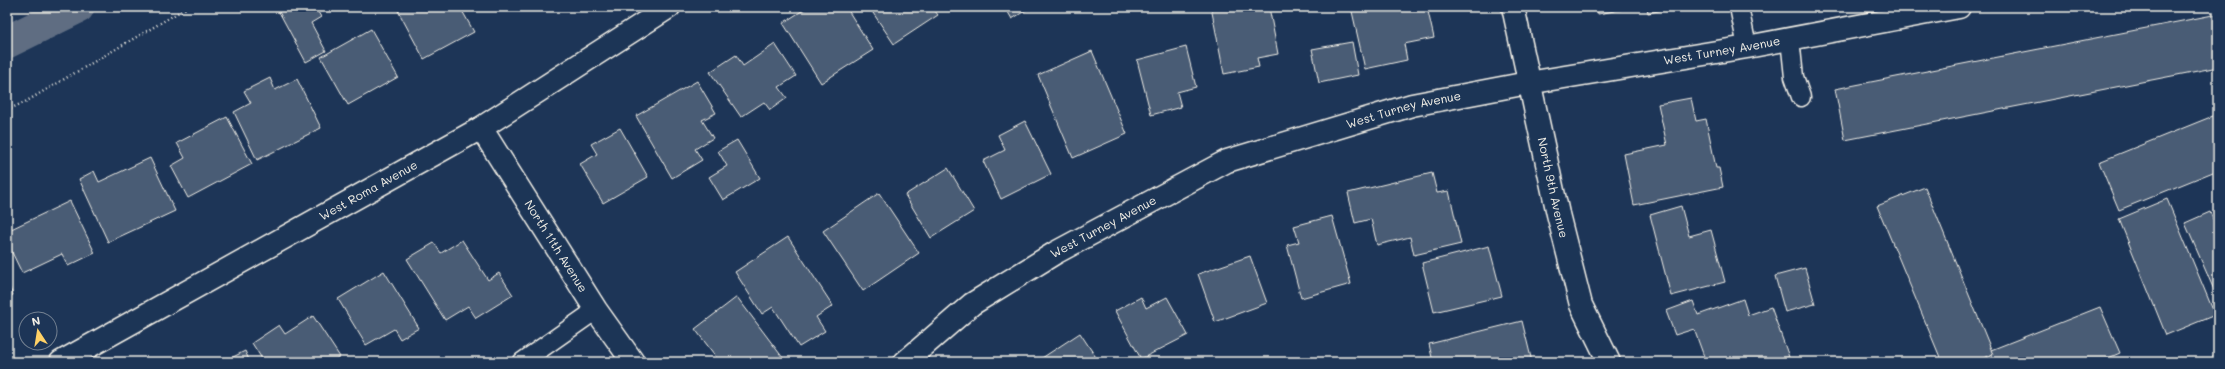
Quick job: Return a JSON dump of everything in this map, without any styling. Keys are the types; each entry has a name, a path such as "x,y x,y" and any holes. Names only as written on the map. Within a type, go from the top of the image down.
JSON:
{"street":[{"name":"West Roma Avenue","path":"61,362 481,128 669,7"},
{"name":"North 9th Avenue","path":"1513,7 1528,83 1558,214 1581,305 1609,362"},
{"name":"West Turney Avenue","path":"905,362 972,304 1054,253 1227,161 1412,105 1528,83 1747,47 1959,7"},
{"name":"North 11th Avenue","path":"481,128 596,310 633,362"}],"lane":[{"path":"1739,7 1747,47"},
{"path":"1790,39 1794,76 1801,98"},
{"path":"522,362 596,310"}],"path":[{"path":"7,110 25,102 188,7"}],"building":[{"path":"284,7 315,7 321,17 311,23 326,51 306,62 278,10"},
{"path":"396,7 460,7 474,32 424,59"},
{"path":"808,7 846,7 873,50 821,83 783,23"},
{"path":"869,7 932,7 938,15 894,44"},
{"path":"1005,7 1031,7 1012,19"},
{"path":"1211,7 1269,7 1278,54 1257,58 1259,67 1224,74"},
{"path":"1351,7 1427,7 1434,38 1404,44 1407,60 1365,69"},
{"path":"1597,7 1636,7 1598,14"},
{"path":"1647,7 1679,7 1648,13"},
{"path":"2218,14 2218,67 1845,140 1835,89"},
{"path":"371,29 398,77 348,105 321,57"},
{"path":"1352,42 1358,75 1319,83 1312,49"},
{"path":"775,44 796,76 779,87 787,98 770,110 764,102 741,117 710,72 736,55 743,66"},
{"path":"1186,47 1196,87 1177,92 1181,107 1151,115 1137,60"},
{"path":"1092,51 1127,134 1073,158 1038,75"},
{"path":"270,78 275,90 297,79 321,128 257,160 234,112 251,103 244,91"},
{"path":"697,81 716,113 702,120 713,138 695,149 702,160 672,178 636,116"},
{"path":"1691,98 1696,121 1706,119 1716,168 1719,168 1723,187 1634,205 1624,154 1667,145 1658,104"},
{"path":"2218,114 2218,170 2119,210 2099,162"},
{"path":"227,117 252,164 188,198 171,166 185,158 177,143"},
{"path":"1025,121 1051,174 1001,199 983,161 1005,150 998,135"},
{"path":"620,128 648,177 603,203 580,164 597,154 591,144"},
{"path":"737,140 760,178 723,200 709,177 727,166 718,151"},
{"path":"150,158 175,211 108,242 79,179 94,171 99,182"},
{"path":"948,168 974,211 931,238 905,195"},
{"path":"1432,173 1437,193 1449,191 1461,244 1414,255 1410,237 1377,245 1371,219 1355,223 1348,193"},
{"path":"1925,187 1993,354 1975,362 1942,362 1877,206"},
{"path":"879,193 919,253 863,291 823,231"},
{"path":"2167,199 2215,315 2166,335 2119,219"},
{"path":"70,201 95,253 68,266 62,254 22,273 7,242 7,231"},
{"path":"1681,206 1689,236 1711,230 1725,282 1671,296 1650,215"},
{"path":"2210,212 2218,232 2218,299 2185,223"},
{"path":"1332,216 1351,284 1301,298 1287,245 1299,242 1294,226"},
{"path":"788,237 833,306 816,317 825,331 799,347 773,307 762,314 735,272"},
{"path":"462,240 488,280 499,273 513,295 476,318 468,306 445,320 407,259 434,243 441,253"},
{"path":"1489,246 1502,296 1434,312 1422,263"},
{"path":"1250,256 1267,303 1215,322 1198,274"},
{"path":"1805,268 1815,304 1785,312 1775,276"},
{"path":"384,271 419,328 400,339 394,329 366,345 338,299"},
{"path":"7,282 13,295 7,298"},
{"path":"737,297 786,362 720,362 695,329"},
{"path":"1141,297 1146,308 1167,297 1188,335 1141,359 1115,311"},
{"path":"1743,299 1748,315 1771,307 1789,357 1774,362 1706,362 1694,329 1675,335 1666,311 1693,301 1698,315"},
{"path":"2100,307 2120,353 2099,362 1992,362 1989,356 1993,354 1991,350"},
{"path":"313,316 340,357 332,362 264,362 252,343 279,325 285,334"},
{"path":"1522,321 1532,362 1433,362 1429,344"},
{"path":"1080,333 1099,362 1040,362 1039,360"},
{"path":"245,351 250,362 223,362"}],"waterway":[{"path":"7,42 78,7"}]}
